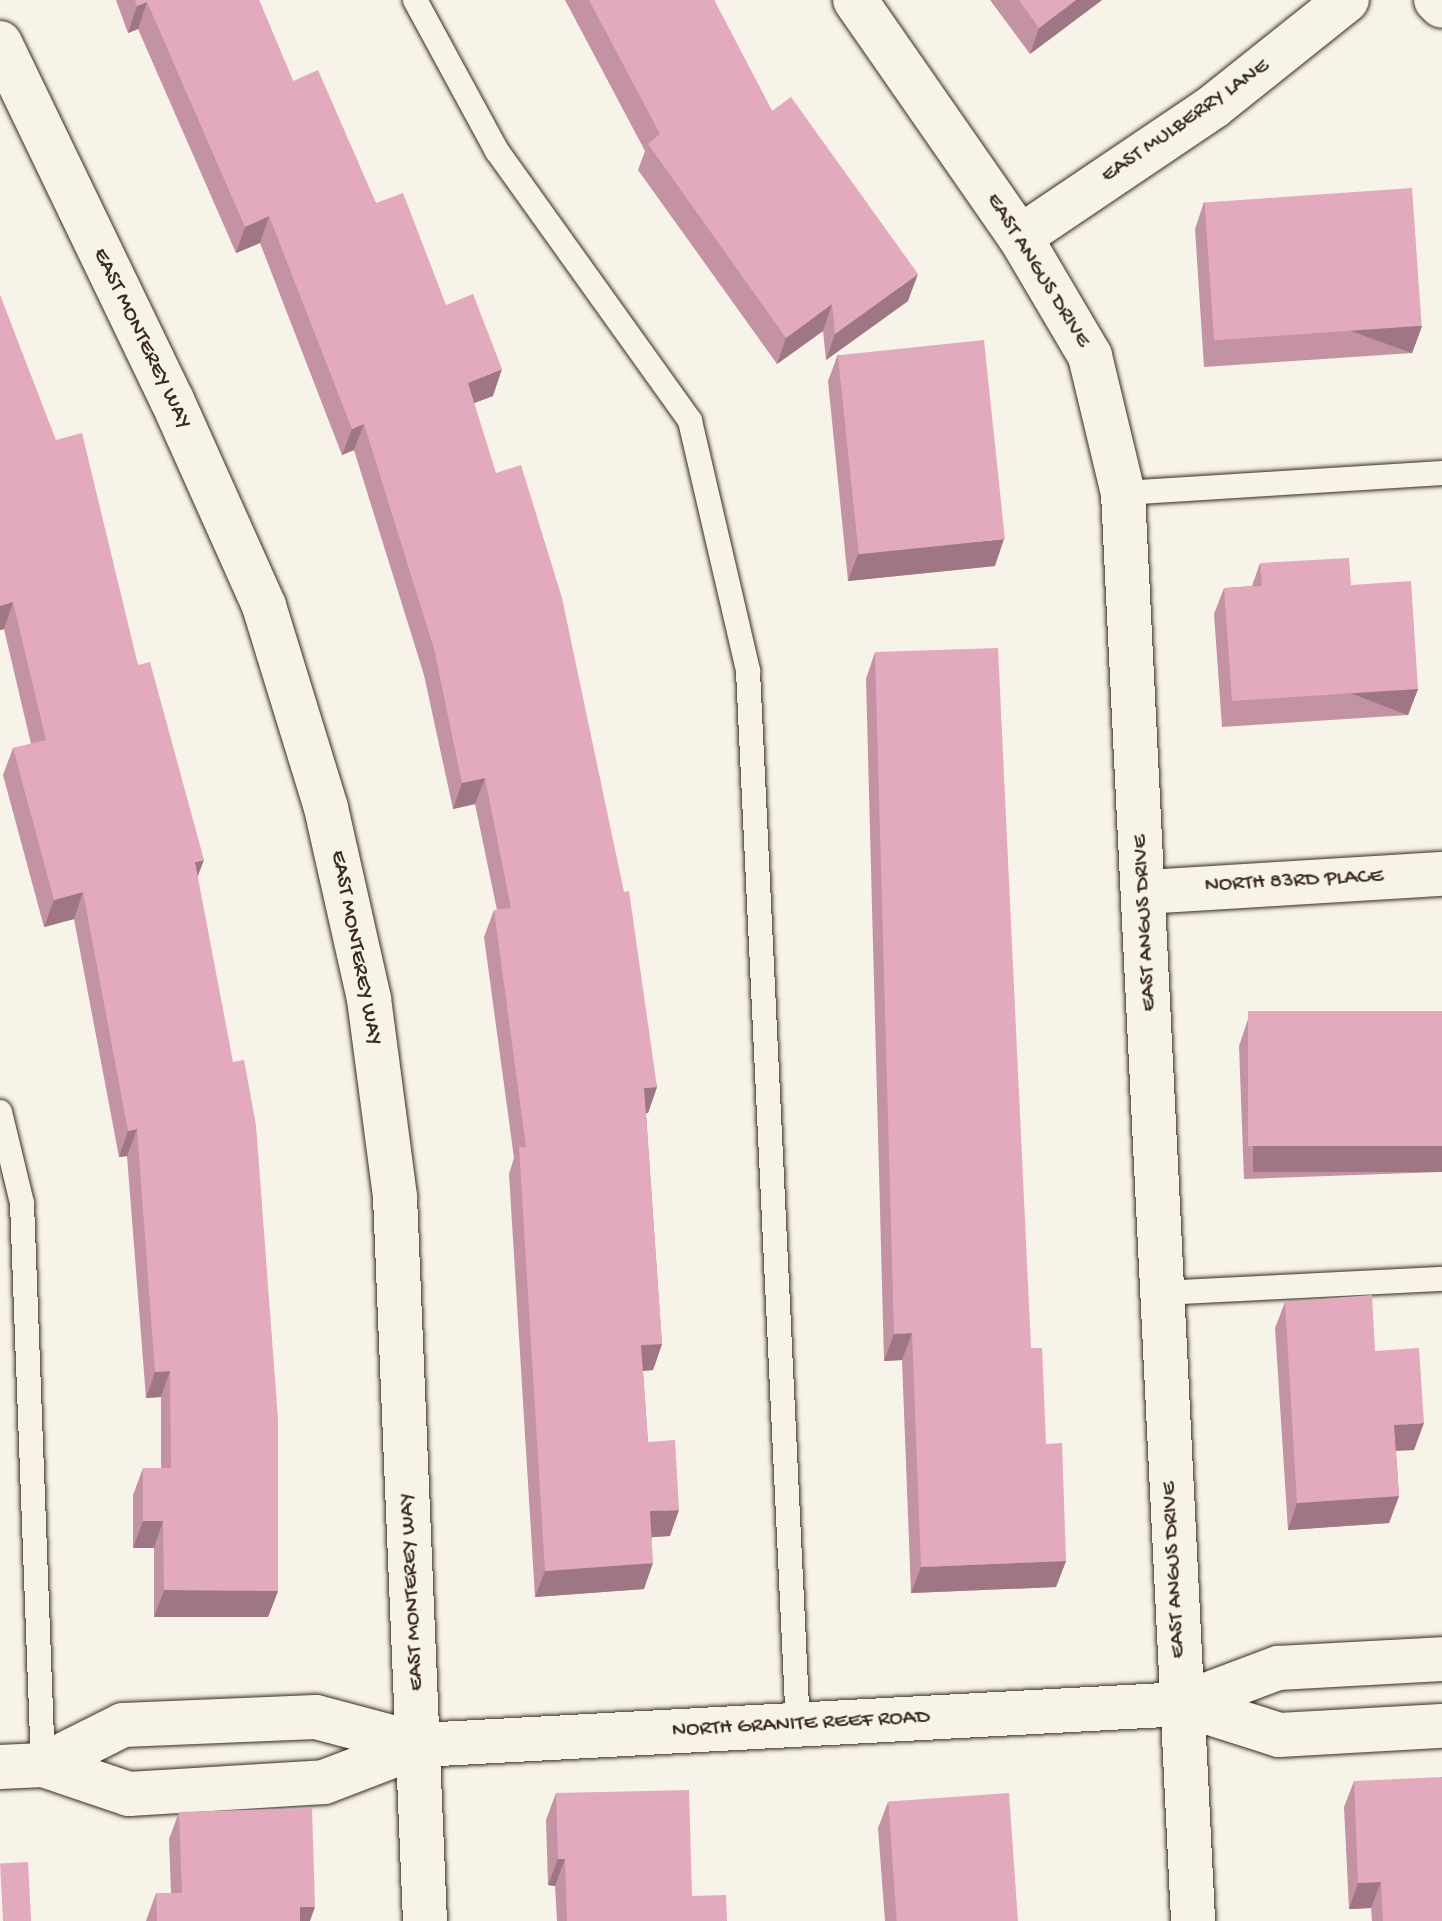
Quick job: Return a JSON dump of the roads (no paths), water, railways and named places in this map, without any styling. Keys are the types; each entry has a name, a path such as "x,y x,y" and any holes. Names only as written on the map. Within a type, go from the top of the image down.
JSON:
{"street":[{"name":"EAST ANGUS DRIVE","path":"855,0 1020,237 1090,356 1123,493 1145,892 1193,1921"},
{"name":"EAST MULBERRY LANE","path":"1020,237 1214,106 1347,0"},
{"path":"1436,0 1442,6"},
{"name":"EAST MONTEREY WAY","path":"0,43 172,400 264,606 326,808 369,999 395,1197 421,1745 425,1921"},
{"name":"NORTH 83RD PLACE","path":"1145,892 1442,874"},
{"name":"NORTH GRANITE REEF ROAD","path":"43,1765 123,1725 316,1717 421,1745 1182,1704 1278,1668 1442,1659"},
{"name":"NORTH GRANITE REEF ROAD","path":"1182,1704 1279,1735 1442,1726"},
{"name":"NORTH GRANITE REEF ROAD","path":"0,1767 43,1765 129,1794 324,1782 421,1745"}],"lane":[{"path":"415,0 497,151 690,421 748,671 798,1726"},
{"path":"1123,493 1442,473"},
{"path":"0,1112 22,1203 43,1765"},
{"path":"1163,1293 1442,1279"}]}
